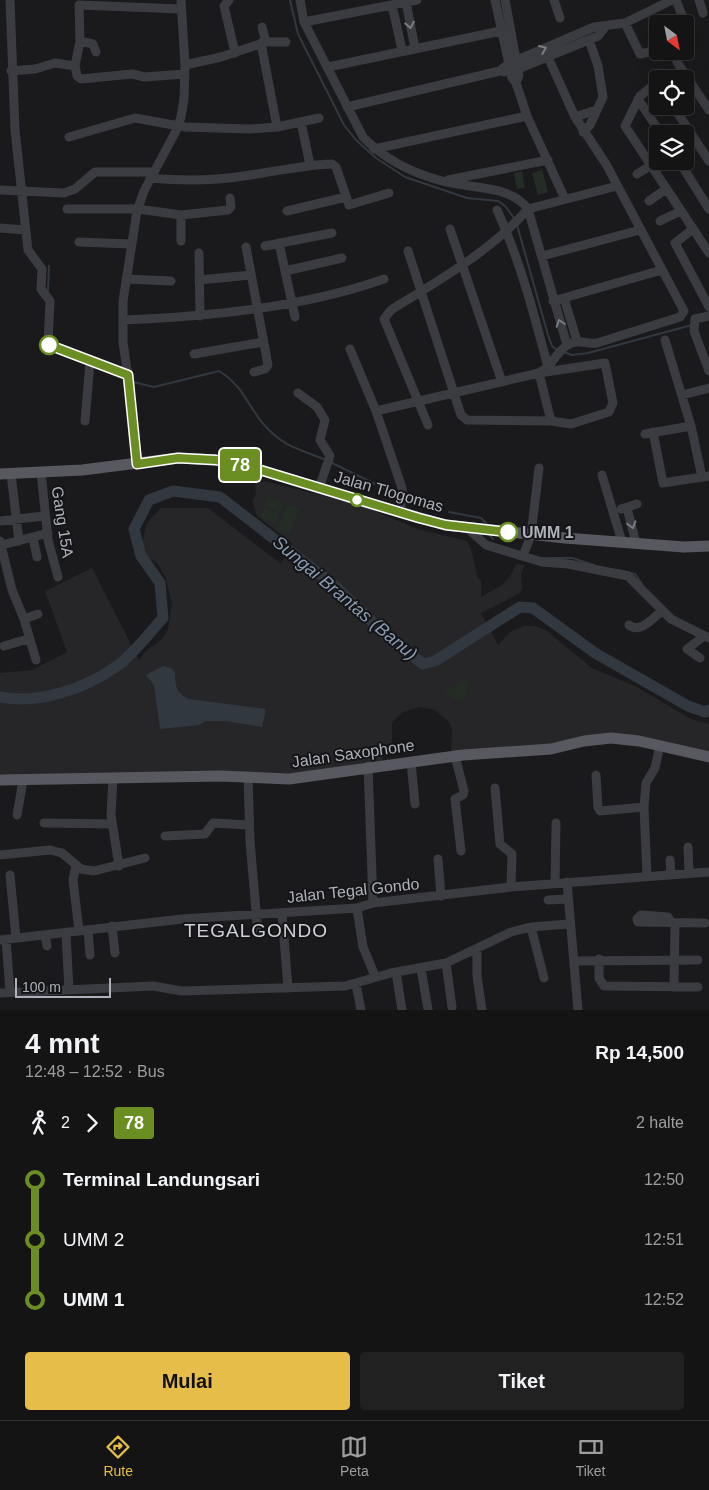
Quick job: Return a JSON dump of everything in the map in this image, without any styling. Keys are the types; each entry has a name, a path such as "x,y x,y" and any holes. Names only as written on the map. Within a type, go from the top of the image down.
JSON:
{"main road":[{"name":"Jalan Tlogomas","path":"6,474 137,464 178,458 216,460 257,469 400,513 466,528 684,547 709,546"},
{"name":"Jalan Saxophone","path":"0,780 248,776 289,779 368,766 455,756 551,749 584,741 611,738 660,745 708,757"}],"street":[{"path":"10,0 11,71 15,130 23,190 28,253 42,269 41,289 50,301 48,344 90,364 129,379"},
{"path":"156,10 157,0"},
{"path":"230,0 224,6 235,53"},
{"path":"300,0 304,22 347,107 363,136 374,149 415,172 443,182 501,192 519,200 528,208 567,345"},
{"path":"304,22 417,0"},
{"path":"495,0 501,31 513,67 519,75 516,83 527,116 565,199"},
{"path":"505,0 513,67"},
{"path":"554,0 560,18"},
{"path":"347,107 548,57 594,27 625,23 672,0"},
{"path":"676,0 682,15"},
{"path":"699,0 703,12"},
{"path":"406,2 415,48"},
{"path":"137,464 129,379 123,342 126,280 130,244 138,209 152,175 178,126 184,99 184,69 181,4 156,10 79,3 80,41 75,66 77,77 81,79 132,74 144,77 184,69 263,43 286,42"},
{"path":"392,5 402,50"},
{"path":"625,23 640,54 649,52"},
{"path":"262,26 263,43 277,127"},
{"path":"513,67 565,45 589,40 598,36 605,27"},
{"path":"328,67 402,50 501,31"},
{"path":"583,132 590,125 602,101 603,91 598,66 589,40"},
{"path":"80,41 94,44 96,52"},
{"path":"539,374 551,364 567,345 578,342 586,345 597,343 682,316 683,309 606,164 583,132 548,57"},
{"path":"677,62 709,110"},
{"path":"11,71 55,63 75,66"},
{"path":"649,88 638,99 625,126 649,157"},
{"path":"638,99 655,125"},
{"path":"576,118 596,110"},
{"path":"678,115 709,162"},
{"path":"374,149 527,116"},
{"path":"69,137 135,118 178,126 249,129 277,127 319,118"},
{"path":"301,122 310,164"},
{"path":"443,182 548,160"},
{"path":"0,190 64,193 75,189 96,172 152,175 180,180 222,179 310,164 334,165 350,205 389,193"},
{"path":"638,174 649,166"},
{"path":"657,170 666,190 709,253"},
{"path":"685,170 709,209"},
{"path":"428,425 384,319 391,310 463,263 508,229 528,208 617,186"},
{"path":"649,201 666,190"},
{"path":"287,211 346,197"},
{"path":"67,209 138,209 181,215 228,210 231,207 230,198"},
{"path":"497,210 508,229 551,364"},
{"path":"660,221 681,211"},
{"path":"181,215 181,242"},
{"path":"0,228 26,230"},
{"path":"450,229 502,382"},
{"path":"693,229 675,243 709,307"},
{"path":"542,256 640,230"},
{"path":"265,246 332,233"},
{"path":"79,242 130,244"},
{"path":"279,243 295,317"},
{"path":"246,247 267,367 254,372"},
{"path":"376,411 419,400 456,392 502,382 602,362 606,364 613,403 612,410 579,424 551,420 466,420 461,415 456,392 408,251"},
{"path":"199,253 200,316"},
{"path":"285,271 342,258"},
{"path":"553,301 662,270"},
{"path":"199,280 251,274"},
{"path":"123,320 200,316 292,302 352,289 384,279"},
{"path":"126,280 171,281"},
{"path":"564,298 578,342"},
{"path":"709,316 694,324 709,370"},
{"path":"666,340 706,477 663,483 649,433 691,426"},
{"path":"194,354 263,342"},
{"path":"350,349 376,411 401,485 403,493 400,513"},
{"path":"85,421 90,364"},
{"path":"539,374 551,420"},
{"path":"682,395 709,388"},
{"path":"298,393 317,407 326,423 320,440 330,454 319,488"},
{"path":"523,556 531,535 539,468"},
{"name":"Gang 15A","path":"41,472 44,516 58,577"},
{"path":"6,474 19,541"},
{"path":"602,475 622,542"},
{"path":"614,511 637,504"},
{"path":"627,508 636,543"},
{"path":"0,521 44,516"},
{"path":"466,528 486,545 542,562 575,565 628,576 640,586 662,611 679,624 707,634"},
{"path":"36,660 28,639 24,620 4,579 1,548 48,533"},
{"path":"33,538 37,557"},
{"path":"629,625 633,628 639,628 662,611"},
{"path":"24,620 38,614"},
{"path":"700,658 686,649 707,634"},
{"path":"4,646 28,639"},
{"path":"647,876 645,787 655,768 660,745"},
{"path":"455,756 464,791 464,795 455,799 461,851"},
{"path":"411,762 415,804"},
{"path":"368,766 373,904"},
{"path":"248,776 249,824 258,934"},
{"path":"596,776 598,807 600,811 644,807"},
{"path":"113,778 112,824 119,866"},
{"path":"17,815 23,781"},
{"path":"495,788 500,844 512,854 511,887"},
{"path":"44,823 112,824"},
{"path":"164,836 205,834 213,823 249,824"},
{"path":"555,883 556,823"},
{"path":"688,847 689,873"},
{"path":"0,855 50,850 62,854 76,865 94,871 145,858"},
{"path":"438,859 441,896"},
{"path":"670,860 671,874"},
{"path":"76,865 73,880 90,955"},
{"name":"Jalan Tegal Gondo","path":"3,940 182,919 357,908 373,904 511,887 709,872"},
{"path":"10,876 16,938"},
{"path":"567,882 569,924 575,961 578,1010"},
{"path":"548,900 567,899"},
{"path":"357,908 366,959 375,976"},
{"path":"282,913 288,988"},
{"path":"674,987 673,923 705,923"},
{"path":"3,940 5,993 153,986 182,991 332,987 356,984 375,976 446,964 511,932 531,927 569,924"},
{"path":"112,926 115,953"},
{"path":"531,927 544,978"},
{"path":"66,933 70,990"},
{"path":"45,935 47,946"},
{"path":"477,948 477,976 482,1010"},
{"path":"575,961 675,958 698,960"},
{"path":"599,959 600,982 604,986 698,987"},
{"path":"446,964 452,1007"},
{"path":"421,969 428,1009"},
{"path":"396,972 402,1010"},
{"path":"356,984 361,1010"}],"shaded area":[{"path":"542,170 548,192 538,195 532,173"},
{"path":"522,171 525,188 517,189 514,173"},
{"path":"263,481 360,505 418,529 467,541 471,549 478,579 481,580 481,597 502,585 511,575 516,564 525,565 521,573 522,588 520,593 481,613 498,645 512,631 524,626 536,626 547,631 592,668 635,686 691,719 709,724 709,753 635,738 451,755 452,729 449,722 435,710 419,707 403,712 392,722 392,743 380,746 383,762 293,773 16,776 0,774 0,673 32,670 67,652 45,591 92,568 139,660 145,652 163,638 168,629 172,603 165,576 157,563 141,551 146,524 161,508 208,508 281,564 293,544 257,516 252,500 256,495 255,484"},
{"path":"268,497 284,503 280,513 264,506"},
{"path":"287,504 299,509 289,535 277,530"},
{"path":"263,508 280,514 276,524 260,517"},
{"path":"163,666 171,668 175,672 175,681 179,692 189,699 266,709 262,727 226,721 206,721 199,725 160,729 154,685 146,675"},
{"path":"470,677 464,702 443,693"}],"waterway":[{"path":"290,0 298,34 344,125 356,140 376,158 405,177 467,198 498,201 505,206 514,218"},
{"path":"517,225 548,335 552,346 557,350"},
{"path":"48,291 49,266"},
{"path":"564,352 572,355 588,353 692,325"},
{"path":"133,382 154,387 219,371 235,384 260,420 273,434 287,444 326,460"},
{"path":"330,462 398,495"},
{"name":"Sungai Brantas (Banu)","path":"0,697 30,699 46,697 77,688 117,666 163,618 160,583 141,556 134,529 149,500 173,491 220,497 335,586 391,640 423,664 435,661 520,607 533,608 595,653 688,706 705,712 709,710"},
{"path":"407,498 420,502"},
{"path":"449,512 481,518 488,525"},
{"path":"489,534 493,539"},
{"path":"542,558 572,558 594,565"},
{"path":"618,570 635,574 642,584"}],"bus line":[{"name":"78","path":"49,345 128,375 137,464 178,458 216,460 257,469 446,525 508,532"}],"place":[{"name":"UMM 1","path":"508,532"}],"district":[{"name":"TEGALGONDO","path":"256,930"}]}
